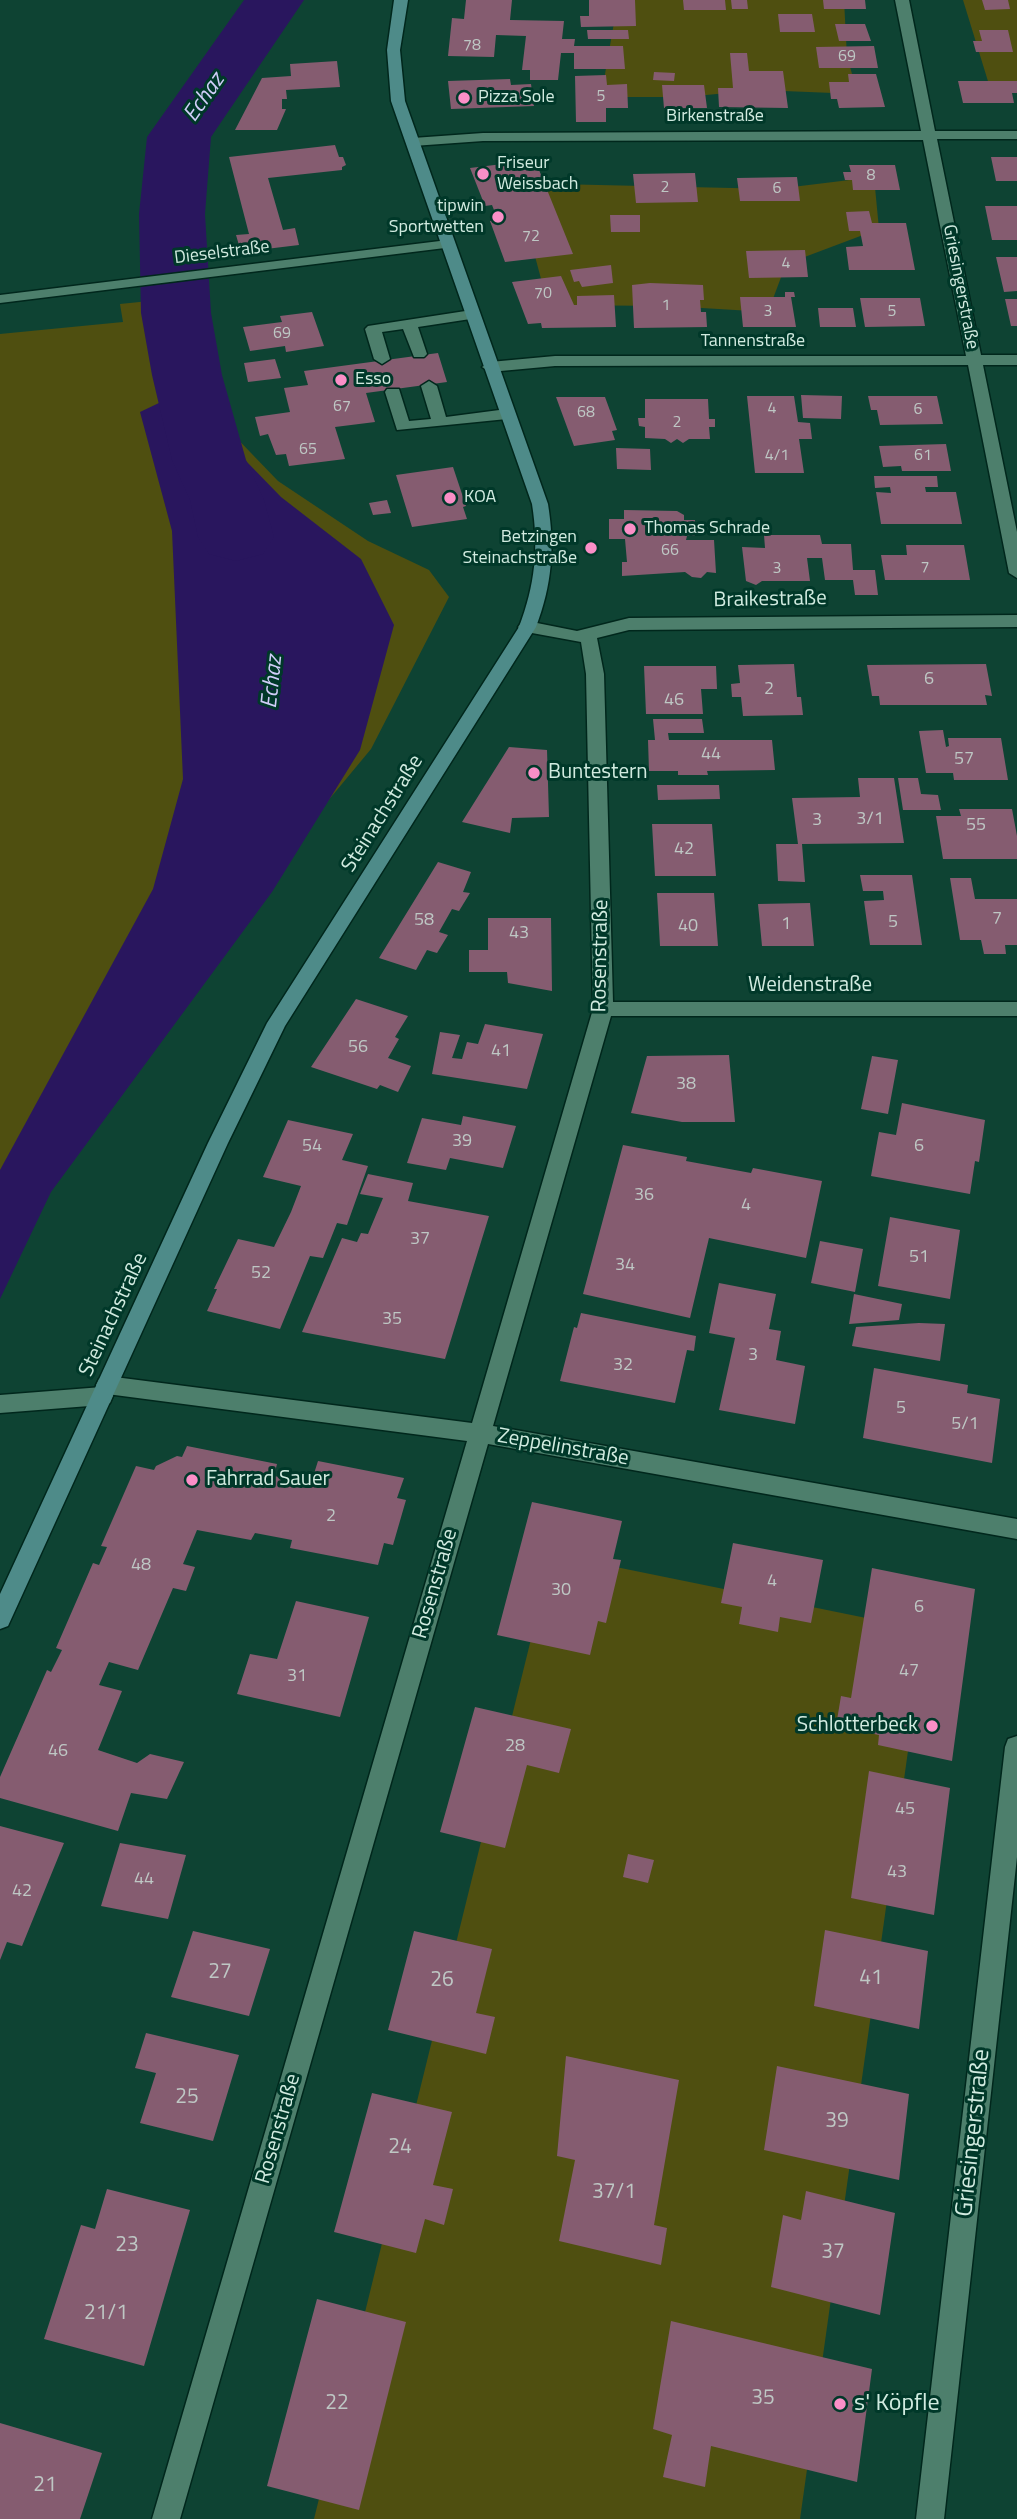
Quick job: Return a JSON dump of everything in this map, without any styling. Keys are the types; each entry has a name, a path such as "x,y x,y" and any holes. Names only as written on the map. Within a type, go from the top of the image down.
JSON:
{"main road":[{"name":"Steinachstraße","path":"0,1619 218,1143 277,1023 527,627 541,595 546,563 540,504 398,101 393,69 396,19 401,0"}],"street":[{"name":"Griesingerstraße","path":"902,0 1017,573"},
{"name":"Birkenstraße","path":"413,142 483,137 1017,135"},
{"name":"Dieselstraße","path":"0,299 448,244"},
{"path":"382,359 373,329 472,315"},
{"path":"409,324 419,354"},
{"name":"Tannenstraße","path":"490,367 555,361 1017,360"},
{"path":"429,386 440,423"},
{"path":"393,391 403,427 507,414"},
{"name":"Braikestraße","path":"527,627 567,637 588,635 629,624 1017,621"},
{"name":"Rosenstraße","path":"166,2519 603,1009 595,674 588,635"},
{"name":"Weidenstraße","path":"603,1009 1017,1009"},
{"name":"Zeppelinstraße","path":"0,1404 104,1391 480,1433 1017,1528"},
{"name":"Griesingerstraße","path":"930,2519 1017,1747"}],"shaded area":[{"path":"612,0 844,0 847,57 858,94 759,90 685,97 601,97 615,17"},
{"path":"963,0 1017,0 1017,92 991,91"},
{"path":"874,177 879,229 786,264 768,312 669,306 548,305 528,230 510,183 776,189"},
{"path":"169,299 183,376 225,426 278,481 368,541 429,570 449,597 371,749 184,974 0,1246 0,334 123,322 120,304"},
{"path":"552,1554 925,1630 800,2519 314,2519"}],"water":[{"path":"180,393 281,497 361,559 394,625 360,750 272,892 51,1192 0,1299 0,1170 153,889 183,779 172,531 140,412"}],"building":[{"path":"466,0 512,0 510,20 564,21 562,39 575,39 574,46 623,46 625,69 574,69 574,53 561,53 558,80 530,80 530,70 522,70 526,36 496,35 494,57 448,56 452,18 464,19"},
{"path":"589,0 635,0 636,26 581,27 580,16 589,16"},
{"path":"683,0 725,0 726,10 684,10"},
{"path":"731,0 747,0 748,9 732,9"},
{"path":"823,0 865,0 866,9 824,9"},
{"path":"982,0 1008,0 1010,9 985,10"},
{"path":"778,14 812,14 815,32 780,32"},
{"path":"835,24 865,24 871,41 839,41"},
{"path":"587,30 628,30 629,39 588,39"},
{"path":"979,30 1008,30 1013,52 976,52 973,41 982,41"},
{"path":"874,46 878,68 819,68 816,47"},
{"path":"730,53 747,53 749,71 783,71 788,108 719,107 718,88 733,88"},
{"path":"337,61 340,87 286,90 287,99 282,99 282,109 286,109 277,130 235,130 262,78 291,76 290,64"},
{"path":"654,72 675,73 674,81 653,80"},
{"path":"848,74 876,74 885,107 839,108 837,99 831,99 829,82 849,82"},
{"path":"606,75 607,85 627,84 628,108 606,108 606,122 576,122 575,76"},
{"path":"510,79 511,85 531,84 534,106 451,109 448,81"},
{"path":"958,81 1017,81 1017,93 1012,93 1014,103 963,103"},
{"path":"662,85 704,85 707,108 664,108"},
{"path":"335,145 339,157 343,157 346,165 342,170 268,178 283,230 295,228 299,245 241,252 236,235 249,234 229,157"},
{"path":"991,157 1017,157 1017,181 996,181"},
{"path":"535,160 573,254 505,262 490,221 498,220 492,205 485,206 470,168"},
{"path":"849,165 895,165 900,190 853,190 852,180 845,180 843,172 851,172"},
{"path":"695,173 698,202 636,203 633,174"},
{"path":"797,177 800,201 740,201 737,178"},
{"path":"985,206 1017,206 1017,240 992,240"},
{"path":"869,211 872,223 906,223 915,270 849,270 846,247 863,246 860,231 849,231 846,212"},
{"path":"610,215 640,215 640,232 611,232"},
{"path":"805,250 808,277 749,278 746,251"},
{"path":"996,257 1017,257 1017,291 1004,292"},
{"path":"611,265 613,283 582,287 579,281 574,282 570,270"},
{"path":"561,276 574,305 577,305 577,296 614,295 616,327 542,328 541,323 528,324 512,282"},
{"path":"632,285 703,285 704,300 700,300 701,312 706,312 707,327 634,328"},
{"path":"785,292 794,292 795,297 791,297 796,327 743,327 740,297 785,297"},
{"path":"860,298 920,298 925,326 865,327"},
{"path":"1005,299 1017,299 1017,326 1011,326"},
{"path":"818,308 853,308 856,327 820,327"},
{"path":"312,312 324,346 286,352 285,346 250,351 243,327 282,322 280,316"},
{"path":"438,353 447,382 366,393 375,422 335,427 345,459 289,466 286,454 276,455 268,434 260,436 255,417 290,412 284,388 308,385 304,371"},
{"path":"275,359 281,378 248,382 244,363"},
{"path":"801,395 842,396 841,419 803,418"},
{"path":"747,396 794,396 798,422 810,423 812,439 799,439 804,473 755,473"},
{"path":"868,396 937,396 943,424 880,425 877,410 871,410"},
{"path":"556,397 605,397 617,430 612,431 615,440 574,446"},
{"path":"645,399 708,399 709,419 715,419 715,427 709,427 710,439 689,439 683,443 677,439 671,443 665,439 645,438 645,427 639,426 638,418 645,418"},
{"path":"946,444 951,471 902,471 901,466 883,467 879,446"},
{"path":"616,448 650,449 651,470 617,469"},
{"path":"453,467 466,506 463,507 467,519 412,527 396,475"},
{"path":"874,476 937,476 938,487 925,487 926,492 956,492 962,524 881,524 876,492 891,493 890,487 875,488"},
{"path":"387,500 391,513 373,515 369,503"},
{"path":"624,510 677,511 684,515 684,520 695,520 695,536 687,536 686,540 714,540 716,573 707,572 701,578 692,577 685,572 622,576 622,562 627,562 625,539 609,539 609,519 624,519"},
{"path":"764,535 820,535 822,544 851,544 853,570 875,570 878,595 855,595 853,580 825,580 822,558 807,558 810,581 762,581 756,585 746,581 742,547 765,548"},
{"path":"906,545 964,545 970,580 885,580 881,555 907,555"},
{"path":"794,664 797,697 801,697 803,715 743,716 741,697 732,697 731,684 740,683 738,665"},
{"path":"986,664 992,696 985,695 987,705 880,705 879,696 872,696 867,665"},
{"path":"644,666 716,666 717,689 701,689 703,714 646,714"},
{"path":"653,719 702,719 704,733 668,733 669,740 772,740 775,770 707,771 708,775 649,771 648,740 655,740"},
{"path":"943,730 946,747 949,746 948,738 1001,738 1008,780 954,780 953,773 926,773 919,731"},
{"path":"509,747 547,750 549,817 512,818 510,833 462,822"},
{"path":"858,778 894,778 904,843 802,844 805,882 778,881 776,844 798,844 792,798 860,797"},
{"path":"898,778 918,778 921,794 938,795 941,810 903,810"},
{"path":"657,785 719,785 720,799 658,800"},
{"path":"959,809 1012,809 1017,836 1017,859 943,859 936,816 961,816"},
{"path":"652,824 712,824 716,876 655,876"},
{"path":"438,862 471,872 463,892 470,893 459,911 452,909 439,932 448,935 437,953 427,950 416,970 379,958"},
{"path":"860,875 912,875 922,945 870,945 864,901 884,900 883,891 863,891"},
{"path":"950,878 971,878 975,899 1017,899 1017,945 1005,945 1006,954 984,954 981,940 960,940"},
{"path":"657,893 714,893 718,946 660,946"},
{"path":"810,903 814,946 762,946 758,904"},
{"path":"488,918 551,918 552,991 508,983 507,972 469,972 469,950 488,950"},
{"path":"356,999 408,1016 395,1037 399,1039 388,1058 411,1066 398,1092 380,1085 377,1089 311,1067"},
{"path":"485,1024 543,1034 527,1089 432,1074 440,1032 460,1035 452,1058 462,1059 467,1042 478,1044"},
{"path":"729,1055 735,1122 682,1122 631,1113 647,1056"},
{"path":"872,1056 898,1060 888,1114 861,1109"},
{"path":"902,1103 985,1120 979,1162 975,1161 970,1194 871,1176 879,1132 896,1135"},
{"path":"463,1116 516,1126 503,1168 450,1158 446,1170 407,1163 422,1118 461,1125"},
{"path":"288,1120 353,1134 342,1160 368,1166 347,1225 337,1223 323,1258 310,1256 280,1329 207,1311 217,1289 214,1289 238,1239 274,1247 291,1212 301,1186 263,1177"},
{"path":"623,1145 687,1157 686,1161 751,1173 753,1168 822,1181 806,1258 709,1238 690,1318 583,1294"},
{"path":"368,1174 413,1183 408,1201 489,1216 445,1359 302,1332 342,1238 357,1242 361,1233 368,1234 383,1198 360,1194"},
{"path":"890,1217 960,1230 950,1299 878,1286"},
{"path":"820,1241 863,1249 855,1292 811,1283"},
{"path":"719,1283 776,1294 769,1329 781,1331 776,1360 805,1366 795,1424 719,1410 735,1338 709,1333"},
{"path":"854,1294 902,1304 899,1320 849,1324"},
{"path":"581,1313 696,1336 694,1351 687,1350 675,1403 560,1381 574,1327 577,1328"},
{"path":"945,1324 940,1361 852,1346 856,1327"},
{"path":"874,1368 968,1385 967,1393 1000,1399 992,1463 863,1438"},
{"path":"187,1446 277,1464 274,1476 311,1483 318,1461 404,1478 397,1498 406,1500 393,1545 384,1543 378,1565 290,1548 292,1540 255,1533 251,1540 197,1530 183,1564 195,1567 186,1591 173,1588 138,1670 109,1662 99,1685 122,1691 98,1750 137,1763 150,1754 184,1762 167,1799 131,1793 118,1831 0,1798 0,1777 47,1670 51,1672 62,1650 56,1648 93,1563 99,1565 107,1547 101,1546 136,1466 154,1470 156,1466 177,1456 182,1457"},
{"path":"532,1502 622,1521 613,1559 621,1560 606,1623 598,1621 590,1655 497,1635"},
{"path":"733,1543 823,1560 811,1623 780,1617 778,1632 739,1624 742,1607 721,1603"},
{"path":"872,1568 975,1589 952,1761 878,1745 879,1735 836,1726 841,1696 851,1698"},
{"path":"296,1601 369,1617 340,1717 237,1694 250,1654 277,1659"},
{"path":"475,1707 571,1729 559,1773 527,1765 505,1848 440,1832"},
{"path":"869,1771 950,1788 934,1915 851,1898"},
{"path":"0,1826 64,1843 22,1946 7,1942 0,1960"},
{"path":"120,1843 186,1855 168,1919 101,1906"},
{"path":"628,1854 654,1860 648,1883 623,1877"},
{"path":"825,1930 928,1951 919,2029 814,2006"},
{"path":"193,1931 270,1949 249,2016 171,1997"},
{"path":"414,1931 492,1949 476,2013 495,2017 486,2054 388,2030"},
{"path":"146,2033 239,2055 213,2141 140,2123 156,2073 135,2068"},
{"path":"566,2056 679,2080 654,2225 667,2228 661,2265 559,2241 575,2160 557,2156"},
{"path":"777,2066 909,2094 899,2180 764,2150"},
{"path":"372,2093 452,2112 433,2185 453,2189 444,2225 425,2219 416,2253 334,2232"},
{"path":"107,2189 190,2210 144,2366 44,2339 81,2225 95,2229"},
{"path":"806,2191 895,2213 880,2315 771,2287 783,2215 801,2220"},
{"path":"317,2299 406,2322 359,2510 267,2486"},
{"path":"671,2321 872,2369 857,2482 711,2446 705,2487 663,2477 672,2435 653,2429"},
{"path":"0,2423 102,2453 80,2519 0,2519"}],"waterway":[{"name":"Echaz","path":"236,537 227,500 209,460 187,375 176,313 172,214 179,137 274,0"}],"place":[{"name":"Pizza Sole","path":"464,98"},
{"name":"Friseur Weissbach","path":"483,174"},
{"name":"tipwin Sportwetten","path":"498,217"},
{"name":"Esso","path":"341,380"},
{"name":"KOA","path":"450,498"},
{"name":"Thomas Schrade","path":"630,529"},
{"name":"Betzingen Steinachstraße","path":"591,548"},
{"name":"Buntestern","path":"534,773"},
{"name":"Fahrrad Sauer","path":"192,1480"},
{"name":"Schlotterbeck","path":"932,1726"},
{"name":"s' Köpfle","path":"840,2404"}]}
